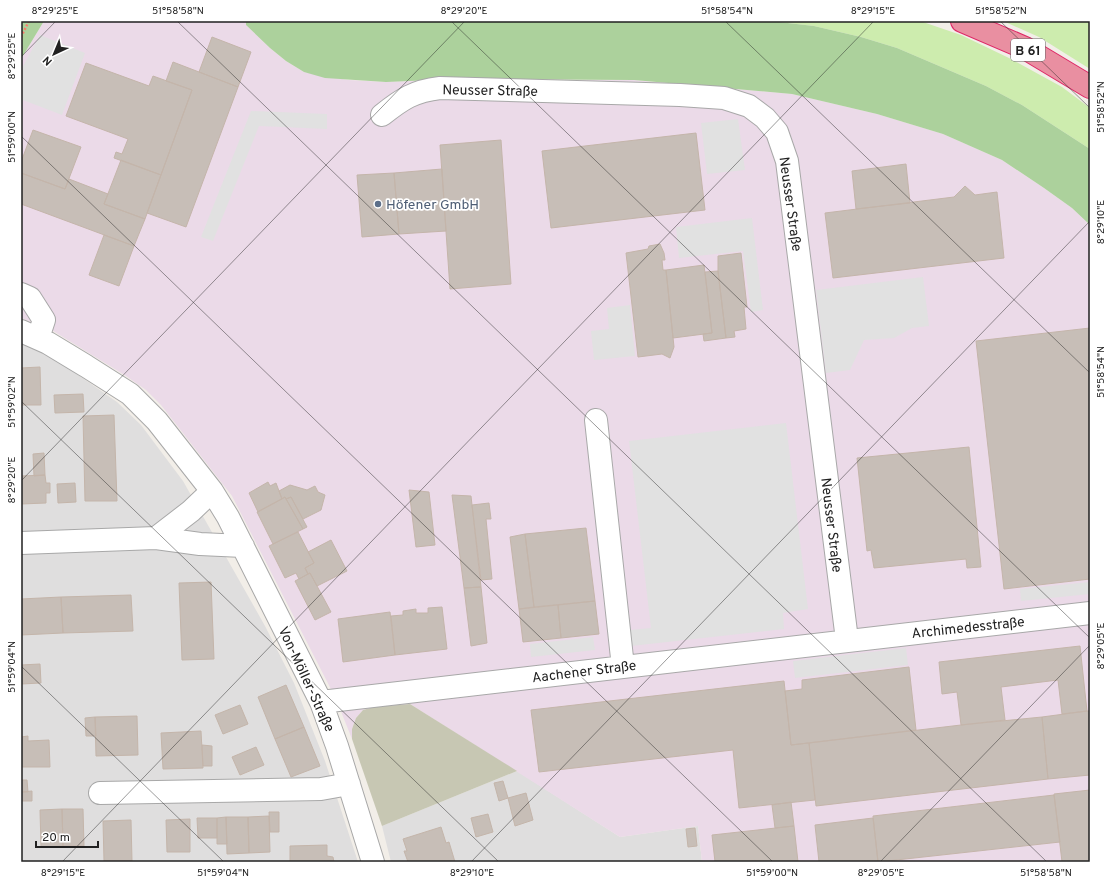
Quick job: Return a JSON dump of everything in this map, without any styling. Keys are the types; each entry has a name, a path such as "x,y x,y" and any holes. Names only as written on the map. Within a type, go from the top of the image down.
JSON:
{"highway":[{"name":"B 61","path":"962,21 1025,48 1090,88"}],"street":[{"name":"Neusser Straße","path":"382,115 412,94 423,90 440,88 680,95 724,98 749,106 765,118 777,132 787,161 847,640"},
{"path":"21,294 30,298 44,320 29,334"},
{"name":"Von-Möller-Straße","path":"29,334 86,366 130,394 157,421 212,490 243,546 321,702 349,784 373,862"},
{"path":"596,420 623,667"},
{"path":"156,538 191,511 212,490"},
{"path":"21,543 156,538 200,544 243,546"},
{"name":"Archimedesstraße","path":"847,640 1090,612"},
{"name":"Aachener Straße","path":"321,702 847,640"},
{"path":"100,793 321,788 349,784"}],"path":[{"path":"21,37 30,21"}],"shaded area":[{"path":"44,21 246,21 246,25 270,48 286,61 304,72 348,80 386,82 456,79 634,80 792,94 877,114 943,134 1002,160 1072,208 1090,225 1090,862 702,862 698,826 620,837 410,704 363,710 356,718 352,729 352,739 336,699 232,496 161,405 146,390 126,376 50,329 21,318 21,59"},
{"path":"40,35 85,53 62,115 23,100 21,104 21,70"},
{"path":"251,111 327,114 327,129 259,126 213,241 201,237"},
{"path":"738,119 745,170 707,174 701,123"},
{"path":"752,218 763,310 751,312 743,251 679,258 676,227"},
{"path":"923,277 929,326 912,328 894,338 864,340 850,370 826,373 816,290"},
{"path":"630,305 635,356 594,360 591,331 609,329 607,308"},
{"path":"21,341 38,347 117,402 141,425 183,481 265,626 294,683 325,761 358,862 21,862"},
{"path":"786,423 808,609 783,613 784,629 622,647 620,631 651,628 629,441"},
{"path":"1090,582 1090,594 1021,601 1020,589"},
{"path":"593,637 595,650 531,657 530,644"},
{"path":"906,648 908,665 795,678 793,661"},
{"path":"410,704 517,771 382,826 352,739 352,729 356,718 363,710 374,707"},
{"path":"517,771 620,837 698,826 702,862 391,862 382,826"}],"green space":[{"path":"21,21 44,21 21,59"},
{"path":"246,21 770,21 814,26 861,37 897,48 986,86 1022,105 1090,149 1090,225 1072,208 1002,160 943,134 877,114 792,94 634,80 456,79 386,82 325,78 304,72 286,61 246,25"},
{"path":"770,21 920,21 961,35 1009,58 1062,87 1090,108 1090,149 1022,105 986,86 897,48 861,37 814,26"},
{"path":"1003,21 1090,21 1090,69 1039,37"}],"building":[{"path":"212,37 251,52 238,87 199,72"},
{"path":"173,62 238,87 186,227 147,213 192,90 166,81"},
{"path":"86,63 149,86 153,76 192,90 161,175 114,158 116,152 122,154 128,139 66,116"},
{"path":"33,130 81,147 65,189 21,173 21,162"},
{"path":"696,133 705,210 551,228 542,151"},
{"path":"501,140 511,284 450,289 440,145"},
{"path":"121,160 161,175 145,219 104,204"},
{"path":"906,164 910,203 856,209 852,171"},
{"path":"442,169 446,231 399,234 394,173"},
{"path":"21,173 65,189 69,179 108,194 104,204 145,219 134,246 21,204"},
{"name":"Höfener GmbH","path":"394,173 399,234 362,237 357,175"},
{"path":"965,186 975,195 997,192 1004,258 833,278 825,213 954,197"},
{"path":"104,235 134,246 119,286 89,275"},
{"path":"660,244 665,260 662,260 663,270 666,270 674,347 670,358 662,354 638,357 626,253 648,249 649,246"},
{"path":"741,253 747,307 744,307 746,329 734,331 735,337 726,338 718,271 718,256"},
{"path":"704,265 712,333 673,338 666,270"},
{"path":"718,271 726,338 704,341 703,334 712,333 705,272"},
{"path":"1090,328 1090,579 1004,589 976,341"},
{"path":"40,367 41,405 21,405 21,368"},
{"path":"83,394 84,412 55,413 54,395"},
{"path":"114,415 117,501 85,501 83,416"},
{"path":"969,447 981,567 967,568 966,559 874,568 871,550 867,551 857,458"},
{"path":"44,453 45,475 34,476 33,454"},
{"path":"45,475 46,483 50,483 50,493 46,493 46,503 21,504 21,476"},
{"path":"268,482 270,486 276,483 282,499 258,512 249,493"},
{"path":"75,483 76,502 58,503 57,484"},
{"path":"290,485 307,490 315,486 318,492 325,495 321,510 303,519 291,497 286,499 285,497 282,499 279,491"},
{"path":"409,490 429,492 435,545 416,547"},
{"path":"452,495 471,496 481,587 464,588"},
{"path":"285,497 303,529 273,544 257,512"},
{"path":"291,497 307,527 303,529 286,499"},
{"path":"489,503 491,519 486,519 492,579 481,580 472,505"},
{"path":"586,528 595,601 534,607 525,534"},
{"path":"298,532 314,563 305,568 308,574 299,579 296,573 285,578 269,546"},
{"path":"525,534 534,607 519,609 510,537"},
{"path":"331,540 347,571 317,586 310,573 308,574 305,568 314,563 308,552"},
{"path":"310,573 331,612 315,620 295,581"},
{"path":"211,582 214,659 182,660 179,583"},
{"path":"481,587 487,643 471,646 464,588"},
{"path":"131,595 133,631 63,633 61,597"},
{"path":"61,597 63,633 21,635 21,599"},
{"path":"595,601 599,634 561,638 558,605"},
{"path":"558,605 561,638 523,642 519,609"},
{"path":"442,607 447,649 395,655 391,616 403,615 403,611 416,609 416,613 428,613 428,608"},
{"path":"390,612 395,655 343,662 338,619"},
{"path":"1080,646 1087,711 1062,714 1058,680 1001,687 1005,720 961,725 957,692 942,694 939,662"},
{"path":"40,664 41,683 21,684 21,665"},
{"path":"909,667 916,730 791,745 785,691 802,689 802,680"},
{"path":"784,681 791,745 809,743 815,800 739,808 733,750 539,772 531,710"},
{"path":"286,685 304,727 275,739 258,697"},
{"path":"240,705 248,724 223,734 215,715"},
{"path":"1090,711 1090,775 1048,779 1042,717"},
{"path":"137,716 138,755 96,756 95,717"},
{"path":"95,717 96,736 86,736 85,718"},
{"path":"1042,717 1048,779 816,806 809,743"},
{"path":"304,727 320,766 291,777 275,739"},
{"path":"201,731 203,768 163,769 161,733"},
{"path":"28,736 28,741 49,740 50,767 21,767 21,737"},
{"path":"202,745 212,746 212,766 203,766"},
{"path":"256,747 264,765 240,775 232,757"},
{"path":"21,780 27,780 28,792 21,792"},
{"path":"503,781 508,798 499,801 494,783"},
{"path":"1090,790 1090,862 1062,862 1054,794"},
{"path":"32,791 32,801 21,801 21,792"},
{"path":"526,793 533,820 515,826 508,798"},
{"path":"1054,795 1060,842 878,862 873,816"},
{"path":"791,802 794,826 775,828 772,805"},
{"path":"62,809 63,846 41,847 40,810"},
{"path":"62,809 83,809 84,846 63,846"},
{"path":"269,812 279,812 279,832 270,832"},
{"path":"488,814 493,832 476,837 471,818"},
{"path":"269,816 270,852 249,853 248,817"},
{"path":"226,817 227,844 217,844 217,818"},
{"path":"226,817 248,817 249,853 227,854"},
{"path":"197,818 217,818 217,838 198,838"},
{"path":"873,818 878,862 819,862 815,825"},
{"path":"190,819 190,852 167,852 166,820"},
{"path":"131,820 132,861 104,861 103,821"},
{"path":"794,826 798,862 715,862 712,835"},
{"path":"441,827 446,843 449,842 455,862 408,862 404,851 407,851 403,839"},
{"path":"695,828 697,846 688,847 686,829"},
{"path":"327,845 327,856 333,857 334,862 290,862 290,846"}],"place":[{"name":"Höfener GmbH","path":"378,204"}]}
